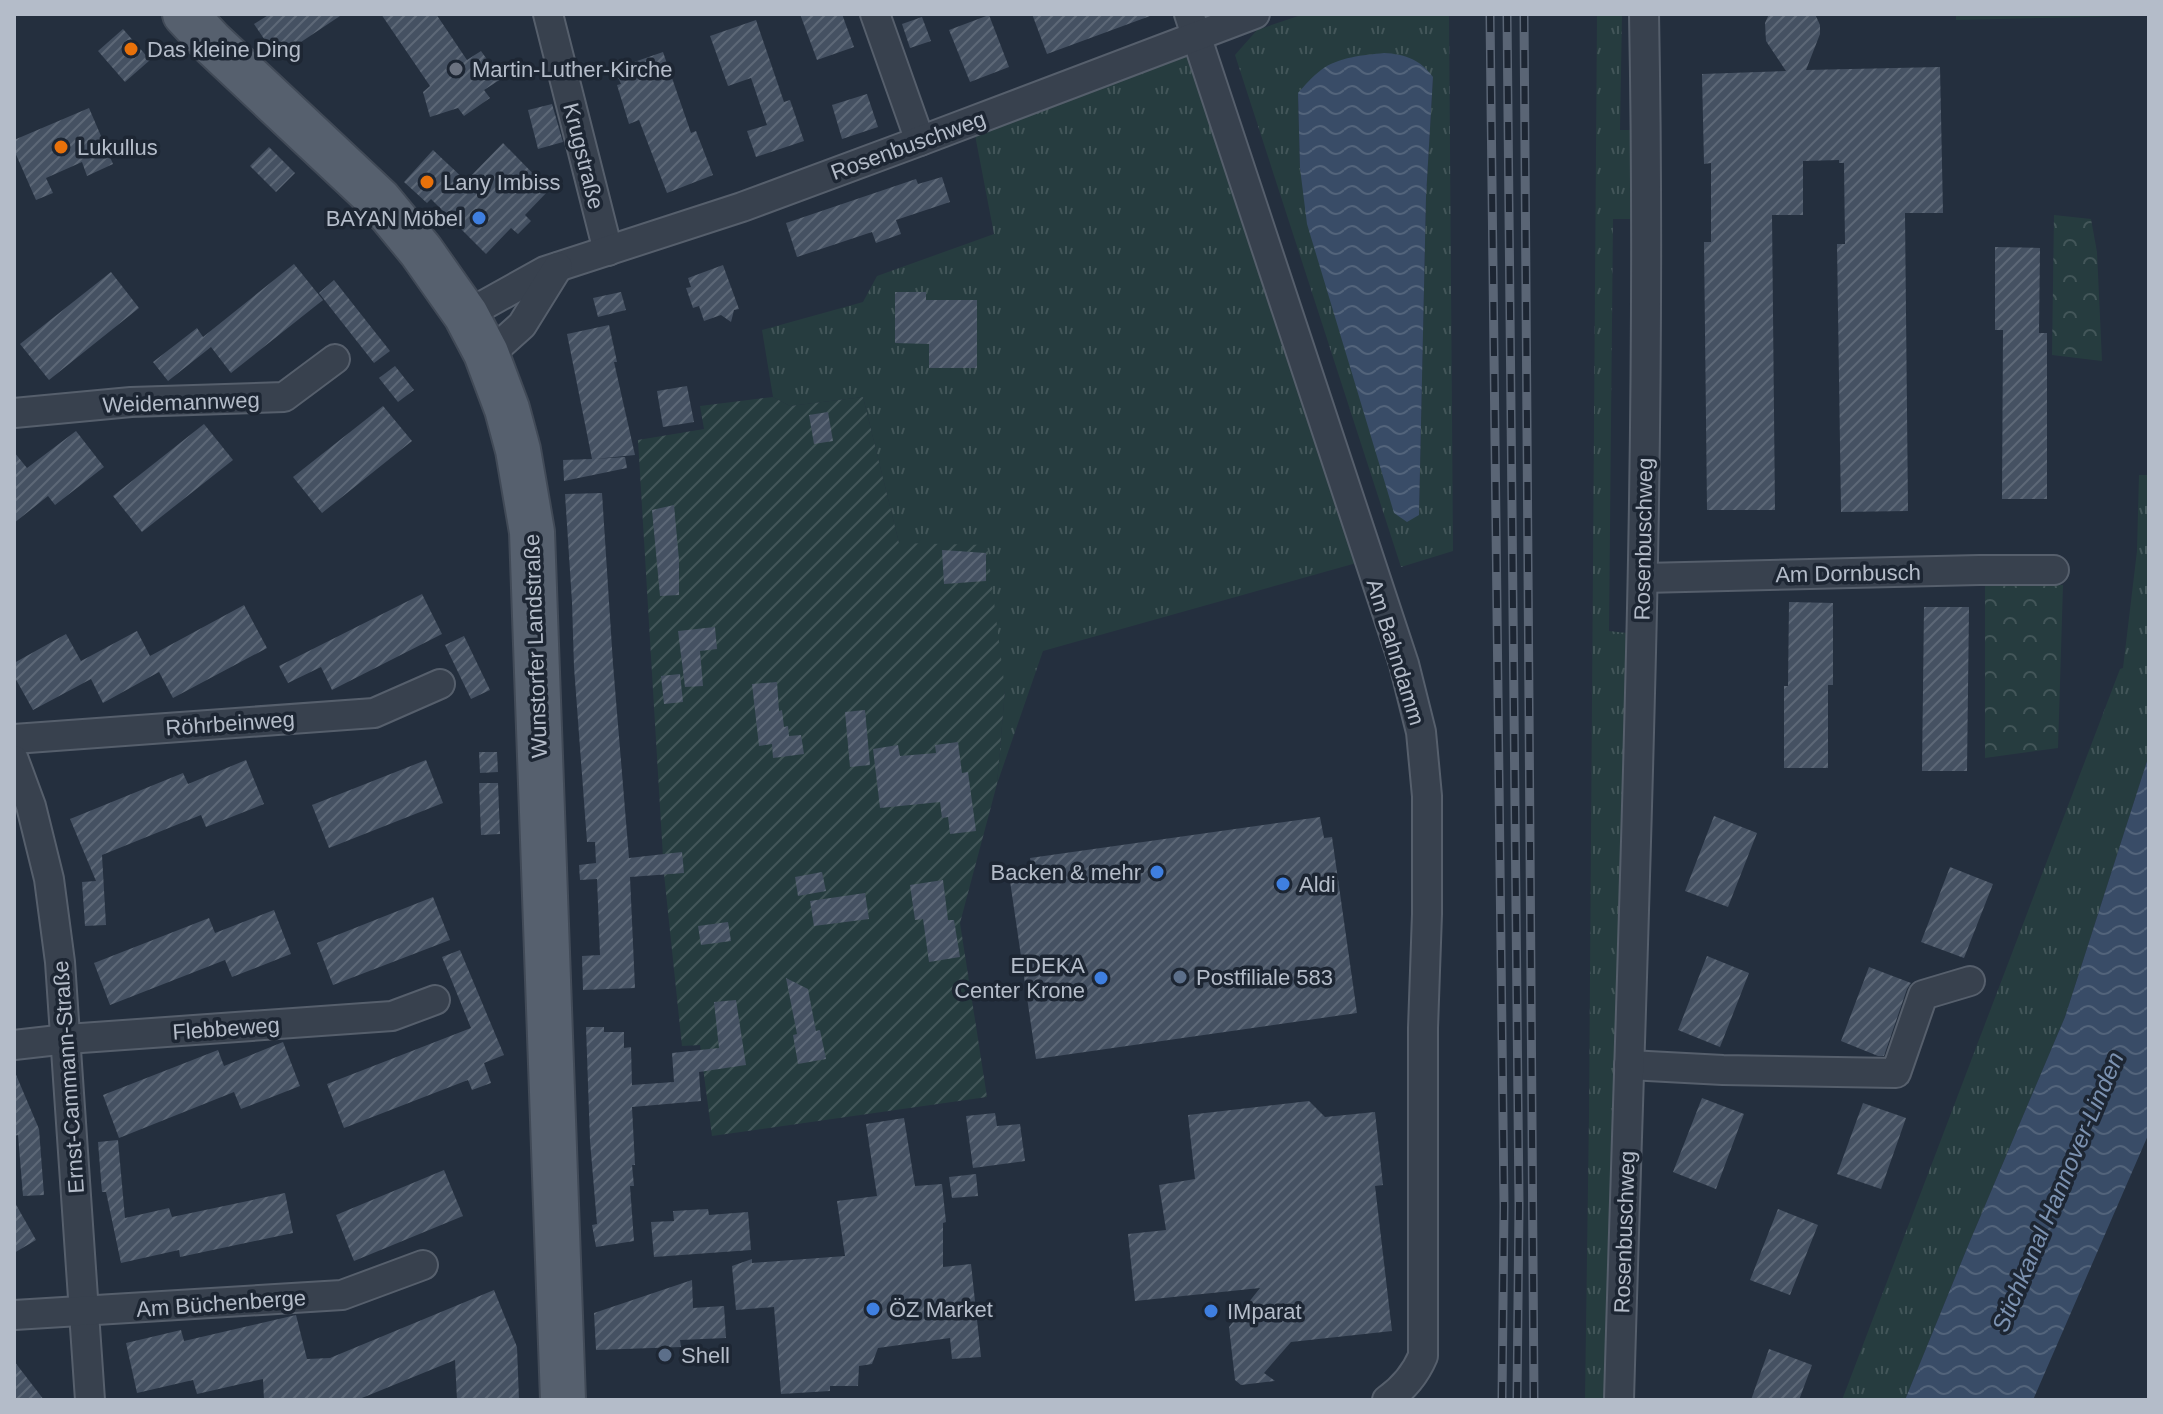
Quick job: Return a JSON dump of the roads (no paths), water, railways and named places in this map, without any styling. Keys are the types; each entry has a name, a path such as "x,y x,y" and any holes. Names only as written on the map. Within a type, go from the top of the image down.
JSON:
{"main road":[{"name":"Wunstorfer Landstraße","path":"185,14 379,200 421,251 476,334 507,409 518,450 532,532 563,1400"}],"street":[{"name":"Krugstraße","path":"548,14 608,251"},
{"path":"875,14 920,141"},
{"name":"Rosenbuschweg","path":"476,334 545,271 742,207 920,141 1193,25 1255,14"},
{"name":"Rosenbuschweg","path":"1619,1400 1643,578 1644,14"},
{"name":"Am Bahndamm","path":"1193,25 1404,664 1421,732 1427,796 1423,1356 1411,1379 1387,1400"},
{"path":"476,334 502,343 522,325 558,267"},
{"name":"Weidemannweg","path":"14,413 131,402 284,397 335,359"},
{"name":"Am Dornbusch","path":"1643,578 2054,570"},
{"name":"Röhrbeinweg","path":"14,739 374,713 440,684"},
{"name":"Ernst-Cammann-Straße","path":"14,760 31,806 49,879 60,962 90,1400"},
{"path":"1629,1065 1896,1073 1923,995 1970,981"},
{"name":"Flebbeweg","path":"14,1045 392,1016 435,1000"},
{"name":"Am Büchenberge","path":"14,1315 342,1295 423,1265"}],"water":[{"path":"1384,53 1412,59 1433,77 1426,197 1419,515 1407,522 1394,513 1307,224 1300,168 1298,93 1318,72 1335,62"},
{"name":"Stichkanal Hannover-Linden","path":"2149,755 2149,1133 2033,1400 1905,1400 2065,1017"}],"railway":[{"path":"1490,14 1504,1206 1502,1400"},
{"path":"1507,14 1519,1204 1517,1400"},
{"path":"1524,14 1534,1400"}],"place":[{"name":"Das kleine Ding","path":"131,49"},
{"name":"Martin-Luther-Kirche","path":"456,69"},
{"name":"Lukullus","path":"61,147"},
{"name":"Lany Imbiss","path":"427,182"},
{"name":"BAYAN Möbel","path":"479,218"},
{"name":"Backen & mehr","path":"1157,872"},
{"name":"Aldi","path":"1283,884"},
{"name":"Postfiliale 583","path":"1180,977"},
{"name":"EDEKA Center Krone","path":"1101,978"},
{"name":"ÖZ Market","path":"873,1309"},
{"name":"IMparat","path":"1211,1311"},
{"name":"Shell","path":"665,1355"}]}
